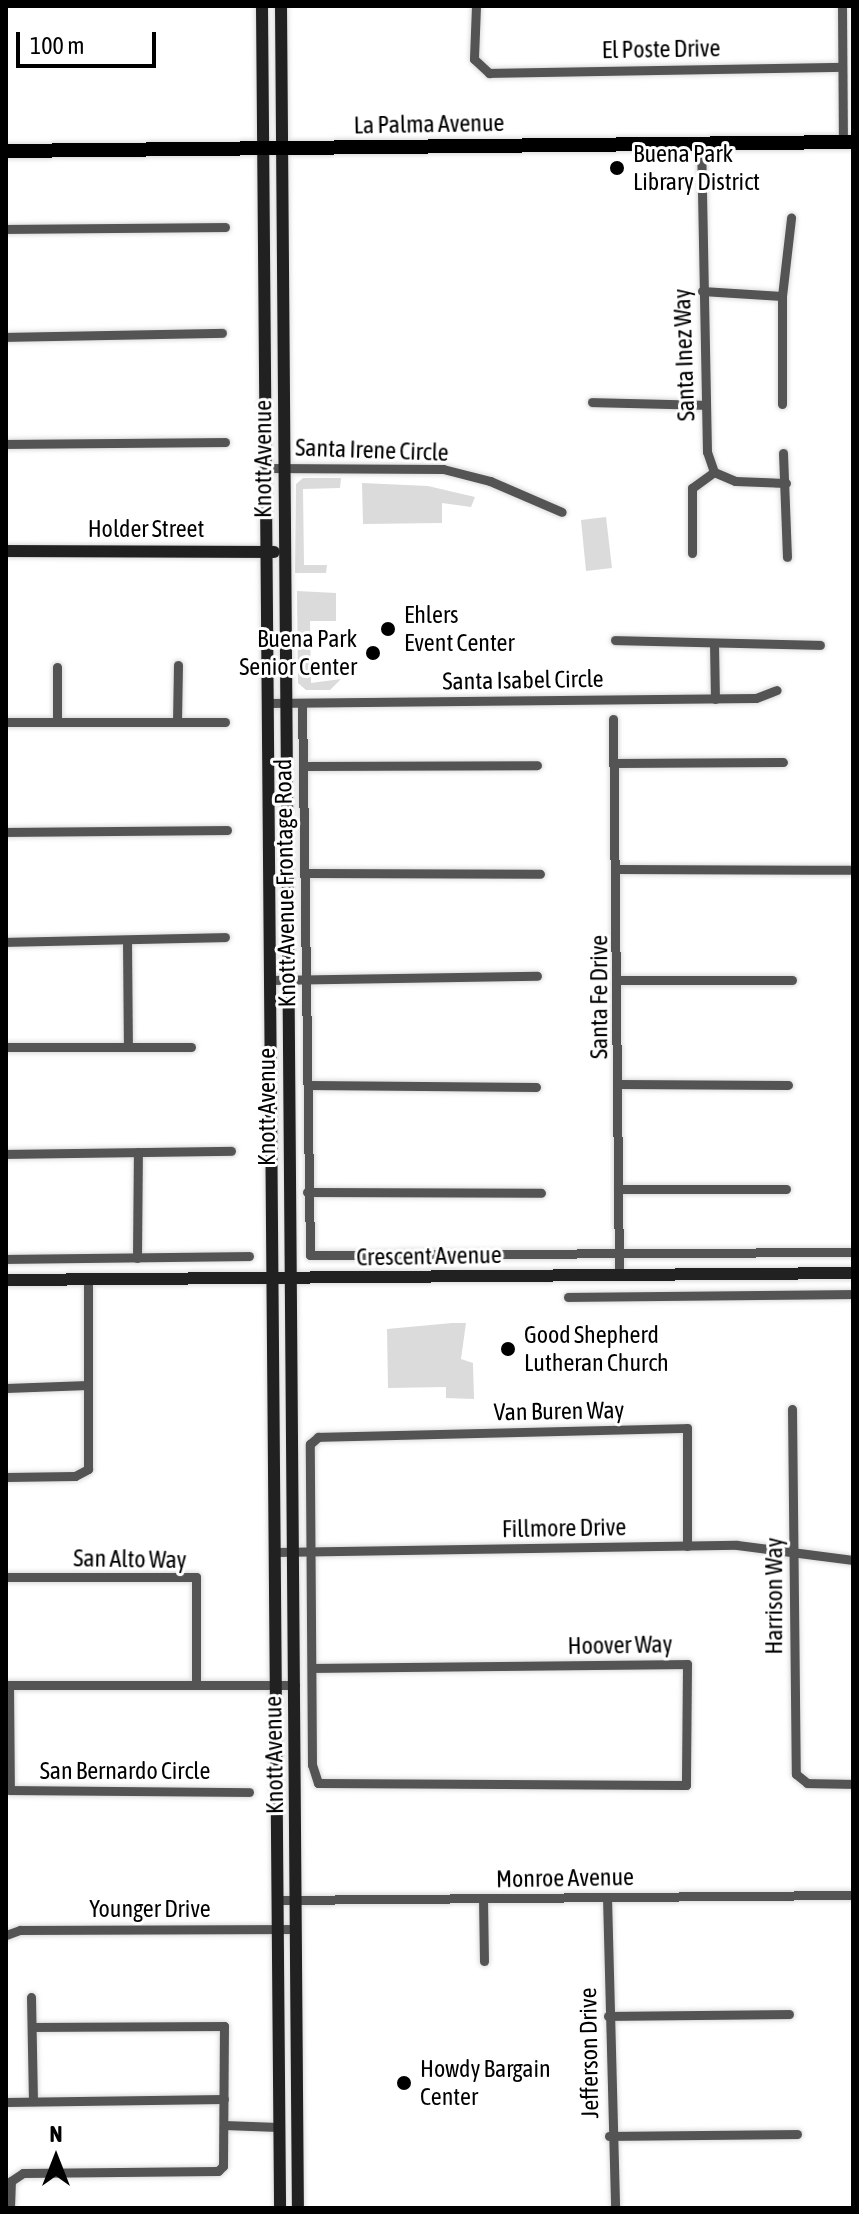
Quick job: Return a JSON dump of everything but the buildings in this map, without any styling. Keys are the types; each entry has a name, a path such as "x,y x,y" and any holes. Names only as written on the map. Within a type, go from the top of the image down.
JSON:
{"main road":[{"name":"Knott Avenue","path":"262,6 268,468 270,1281 276,1552 280,2208"},
{"name":"Knott Avenue","path":"281,6 288,1281 294,1552 298,2208"},
{"name":"La Palma Avenue","path":"6,151 848,142"},
{"name":"Holder Street","path":"6,551 285,552"},
{"name":"Crescent Avenue","path":"6,1280 288,1281 853,1273"},
{"path":"273,1444 291,1444"},
{"path":"278,2127 297,2127"}],"street":[{"name":"El Poste Drive","path":"476,6 473,51 481,71 842,67"},
{"path":"842,6 842,67 848,142"},
{"name":"Santa Inez Way","path":"701,144 707,452 714,472"},
{"path":"782,404 782,296 791,218"},
{"path":"6,229 225,227"},
{"path":"702,291 782,296"},
{"path":"6,337 222,333"},
{"path":"592,402 706,405"},
{"path":"6,444 225,442"},
{"path":"783,453 787,557"},
{"name":"Santa Irene Circle","path":"268,468 443,469 483,478 562,512"},
{"path":"692,553 692,488 714,472 735,481 786,483"},
{"path":"615,640 820,645"},
{"path":"714,643 715,699"},
{"path":"177,722 178,665"},
{"path":"57,667 57,722"},
{"name":"Santa Isabel Circle","path":"268,703 756,698 777,690"},
{"name":"Knott Avenue Frontage Road","path":"302,703 310,1255"},
{"name":"Santa Fe Drive","path":"613,719 620,980 619,1275"},
{"path":"6,722 225,722"},
{"path":"614,763 783,762"},
{"path":"303,766 537,765"},
{"path":"6,832 227,830"},
{"path":"617,869 853,870"},
{"path":"305,873 540,874"},
{"path":"6,942 225,937"},
{"path":"127,940 128,1045"},
{"path":"271,980 537,976"},
{"path":"620,980 792,980"},
{"path":"6,1047 191,1047"},
{"path":"619,1084 788,1085"},
{"path":"308,1085 536,1087"},
{"path":"6,1154 231,1151"},
{"path":"137,1258 138,1152"},
{"path":"618,1189 786,1189"},
{"path":"307,1192 541,1193"},
{"name":"Crescent Avenue","path":"310,1255 853,1252"},
{"path":"6,1259 249,1256"},
{"path":"6,1477 75,1476 88,1469 88,1279"},
{"path":"568,1297 853,1294"},
{"path":"6,1388 88,1385"},
{"name":"Harrison Way","path":"792,1409 795,1769 800,1784 853,1784"},
{"name":"Van Buren Way","path":"310,1551 314,1439 687,1428 687,1546"},
{"name":"Fillmore Drive","path":"276,1552 737,1545 853,1560"},
{"path":"310,1551 313,1668"},
{"name":"San Alto Way","path":"6,1577 196,1577 196,1685"},
{"name":"Hoover Way","path":"687,1664 686,1785 326,1786 314,1778 312,1765 313,1668 687,1664"},
{"path":"8,1685 295,1685"},
{"name":"San Bernardo Circle","path":"8,1685 10,1790 249,1792"},
{"name":"Monroe Avenue","path":"278,1900 853,1895"},
{"name":"Jefferson Drive","path":"607,1897 609,2136 615,2208"},
{"path":"483,1898 484,1961"},
{"name":"Younger Drive","path":"6,1935 20,1930 296,1929"},
{"path":"31,1997 33,2101"},
{"path":"608,2016 789,2014"},
{"path":"10,2208 11,2181 23,2173 221,2169 224,2026 32,2027"},
{"path":"6,2102 224,2099"},
{"path":"224,2125 278,2127"},
{"path":"609,2136 797,2134"}],"shaded area":[{"path":"303,478 341,478 340,488 303,489 304,565 327,565 326,573 295,573 296,484"},
{"path":"362,483 428,486 475,497 471,507 442,503 442,523 363,524"},
{"path":"606,517 612,568 586,571 581,520"},
{"path":"297,591 336,593 336,621 310,621 311,683 341,679 330,690 306,690 298,683"},
{"path":"466,1323 461,1359 473,1363 474,1399 446,1398 446,1387 388,1388 387,1329"}],"place":[{"name":"Buena Park Library District","path":"617,168"},
{"name":"Ehlers Event Center","path":"388,629"},
{"name":"Buena Park Senior Center","path":"373,653"},
{"name":"Good Shepherd Lutheran Church","path":"508,1349"},
{"name":"Howdy Bargain Center","path":"404,2083"}]}
